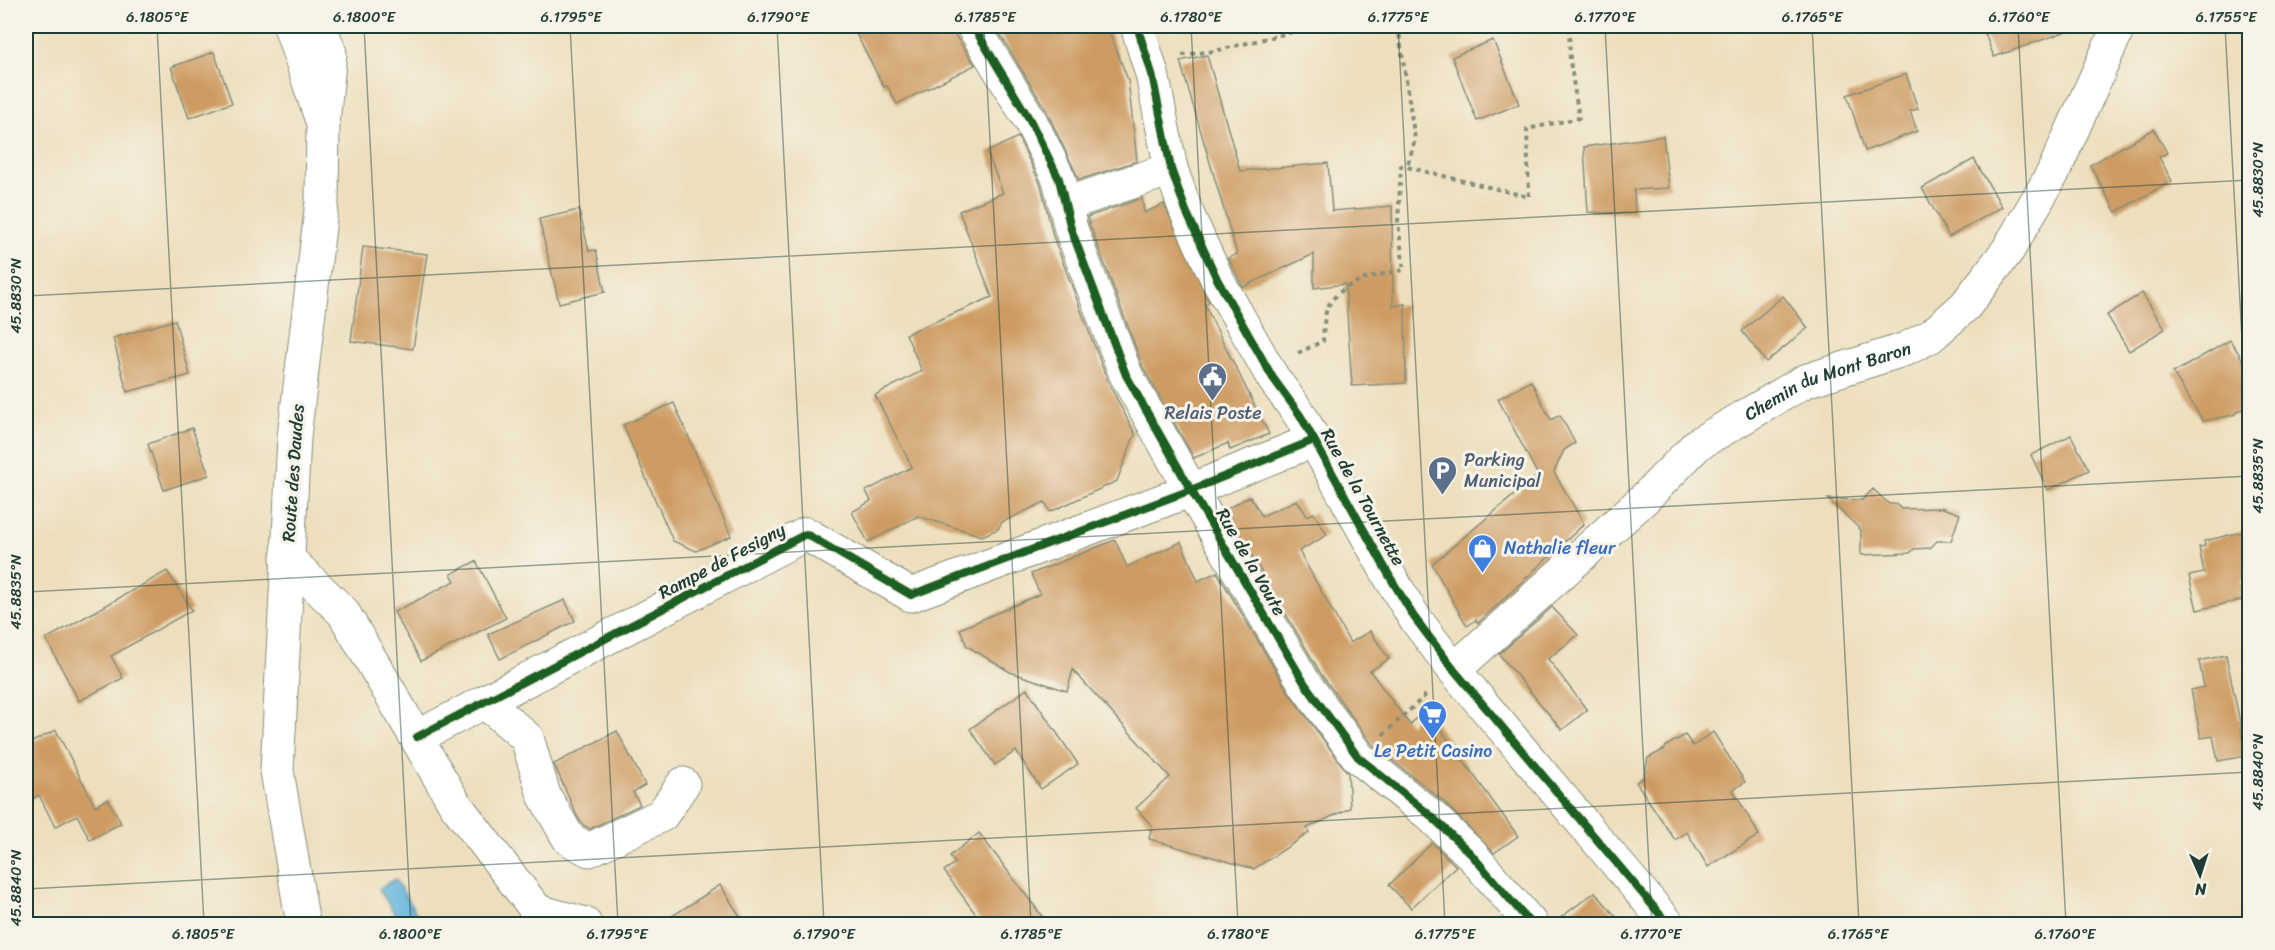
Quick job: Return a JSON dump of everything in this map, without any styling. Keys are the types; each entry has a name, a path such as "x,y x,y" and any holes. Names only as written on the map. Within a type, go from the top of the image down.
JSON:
{"street":[{"name":"Route des Daudes","path":"290,26 323,124 322,202 294,437 277,771 303,924"},
{"path":"320,26 330,53 323,124"},
{"name":"Rue de la Voute","path":"973,26 1030,120 1059,179 1071,229 1126,375 1305,684 1358,757 1430,815 1471,854 1531,924"},
{"name":"Rue de la Tournette","path":"1137,26 1148,58 1171,169 1186,211 1217,279 1267,368 1300,415 1390,577 1414,617 1454,670 1668,924"},
{"name":"Chemin du Mont Baron","path":"1454,670 1644,499 1698,444 1805,381 1905,349 1931,336 1965,306 2008,250 2053,173 2119,26"},
{"path":"1066,204 1171,169"},
{"name":"Rampe de Fesigny","path":"417,736 806,534 910,595 1191,490 1314,440"},
{"path":"287,558 343,612 455,804 532,913 585,924"},
{"path":"485,702 527,738 544,795 569,839 589,850 662,815 683,784"}],"path":[{"path":"1148,58 1215,51 1316,26"},
{"path":"1398,26 1415,140 1407,167"},
{"path":"1303,362 1298,353 1323,341 1324,319 1331,301 1350,286 1367,277 1404,270 1398,222 1401,166 1529,197 1527,129 1579,118 1570,61 1569,26"},
{"path":"1358,757 1454,670"}],"water":[{"path":"395,879 423,924 401,924 379,889"}],"building":[{"path":"852,26 949,26 975,65 897,104 887,86 884,87"},
{"path":"995,26 1107,26 1128,80 1137,161 1079,180 1046,110"},
{"path":"1982,26 2070,26 2070,30 1994,57"},
{"path":"1493,40 1519,104 1477,121 1452,57"},
{"path":"214,52 232,103 189,118 171,67"},
{"path":"1207,55 1240,171 1328,163 1332,211 1392,206 1393,306 1405,304 1406,383 1352,386 1345,284 1314,288 1314,254 1243,287 1228,258 1237,254 1180,61"},
{"path":"1906,74 1918,109 1910,111 1917,131 1865,151 1847,95"},
{"path":"2154,129 2167,153 2159,157 2172,181 2116,212 2090,165"},
{"path":"1663,136 1669,188 1634,190 1635,214 1588,212 1584,147"},
{"path":"1018,137 1041,185 1053,236 1108,382 1135,434 1117,481 1050,512 1045,502 1002,522 998,529 982,536 918,516 868,542 852,512 871,501 866,491 912,467 875,395 922,371 906,334 992,297 959,211 1003,193 987,152"},
{"path":"1974,159 2002,207 1949,237 1922,188"},
{"path":"1142,198 1144,213 1164,204 1209,302 1205,304 1210,316 1269,434 1230,450 1228,443 1194,458 1143,367 1087,217"},
{"path":"579,210 589,251 596,250 605,292 559,303 539,219"},
{"path":"363,247 427,254 413,349 351,341"},
{"path":"2142,293 2165,329 2129,351 2107,315"},
{"path":"1783,296 1808,328 1766,362 1742,331"},
{"path":"175,320 190,375 127,392 113,338"},
{"path":"2230,340 2250,371 2250,405 2233,415 2203,421 2173,373"},
{"path":"1531,381 1551,420 1560,415 1575,443 1564,450 1554,472 1584,524 1478,623 1476,620 1467,626 1432,564 1538,475 1498,399"},
{"path":"674,403 731,536 696,551 673,541 623,425"},
{"path":"192,428 209,475 164,490 148,444"},
{"path":"2071,435 2089,470 2048,490 2031,455"},
{"path":"1873,489 1889,504 1896,504 1901,509 1943,508 1960,514 1951,541 1937,541 1930,548 1914,549 1910,553 1861,555 1861,530 1828,499 1862,500"},
{"path":"1250,496 1262,516 1297,500 1307,516 1314,513 1327,535 1299,551 1350,643 1370,631 1389,659 1370,671 1410,725 1425,708 1518,836 1494,853 1443,801 1372,744 1321,674 1225,510"},
{"path":"2250,530 2250,579 2241,580 2246,599 2197,610 2189,576 2204,573 2199,547 2205,546 2204,541"},
{"path":"1115,540 1127,567 1181,542 1198,581 1217,572 1289,693 1348,773 1350,808 1307,828 1309,833 1254,869 1149,839 1152,826 1136,808 1170,777 1073,670 1067,691 1010,672 967,646 960,629 1040,594 1031,574"},
{"path":"476,561 506,618 421,661 394,612 455,581 451,574"},
{"path":"167,571 192,610 111,656 123,678 79,701 46,639"},
{"path":"565,600 575,621 500,659 488,634"},
{"path":"1552,607 1578,635 1548,659 1587,710 1562,730 1499,654"},
{"path":"2226,655 2247,756 2218,761 2213,736 2201,738 2191,690 2204,687 2199,661"},
{"path":"1027,689 1078,764 1041,789 1016,751 995,765 970,729"},
{"path":"56,730 95,806 108,799 121,823 90,840 77,815 55,827 39,795 26,802 26,745"},
{"path":"617,731 645,785 633,792 640,805 590,829 583,825 577,816 554,764"},
{"path":"1713,732 1745,782 1733,790 1759,835 1708,867 1687,832 1675,840 1636,782 1644,777 1648,758 1665,749 1666,746 1685,735 1693,746"},
{"path":"979,833 1048,924 983,924 944,871 955,863 950,856"},
{"path":"1432,843 1456,866 1411,908 1389,885"},
{"path":"720,885 745,924 660,924"},
{"path":"1595,892 1622,924 1552,924"}],"cycle path":[{"path":"973,26 1030,120 1059,179 1071,229 1126,375 1305,684 1358,757 1430,815 1471,854 1531,924"},
{"path":"1137,26 1152,74 1171,169 1186,211 1217,279 1273,378 1300,415 1390,577 1414,617 1454,670 1668,924"},
{"path":"417,737 806,534 911,595 1191,490 1314,440"}],"place":[{"name":"Relais Poste","path":"1213,402"},
{"name":"Parking Municipal","path":"1443,496"},
{"name":"Nathalie fleur","path":"1483,574"},
{"name":"Le Petit Casino","path":"1433,740"}]}
